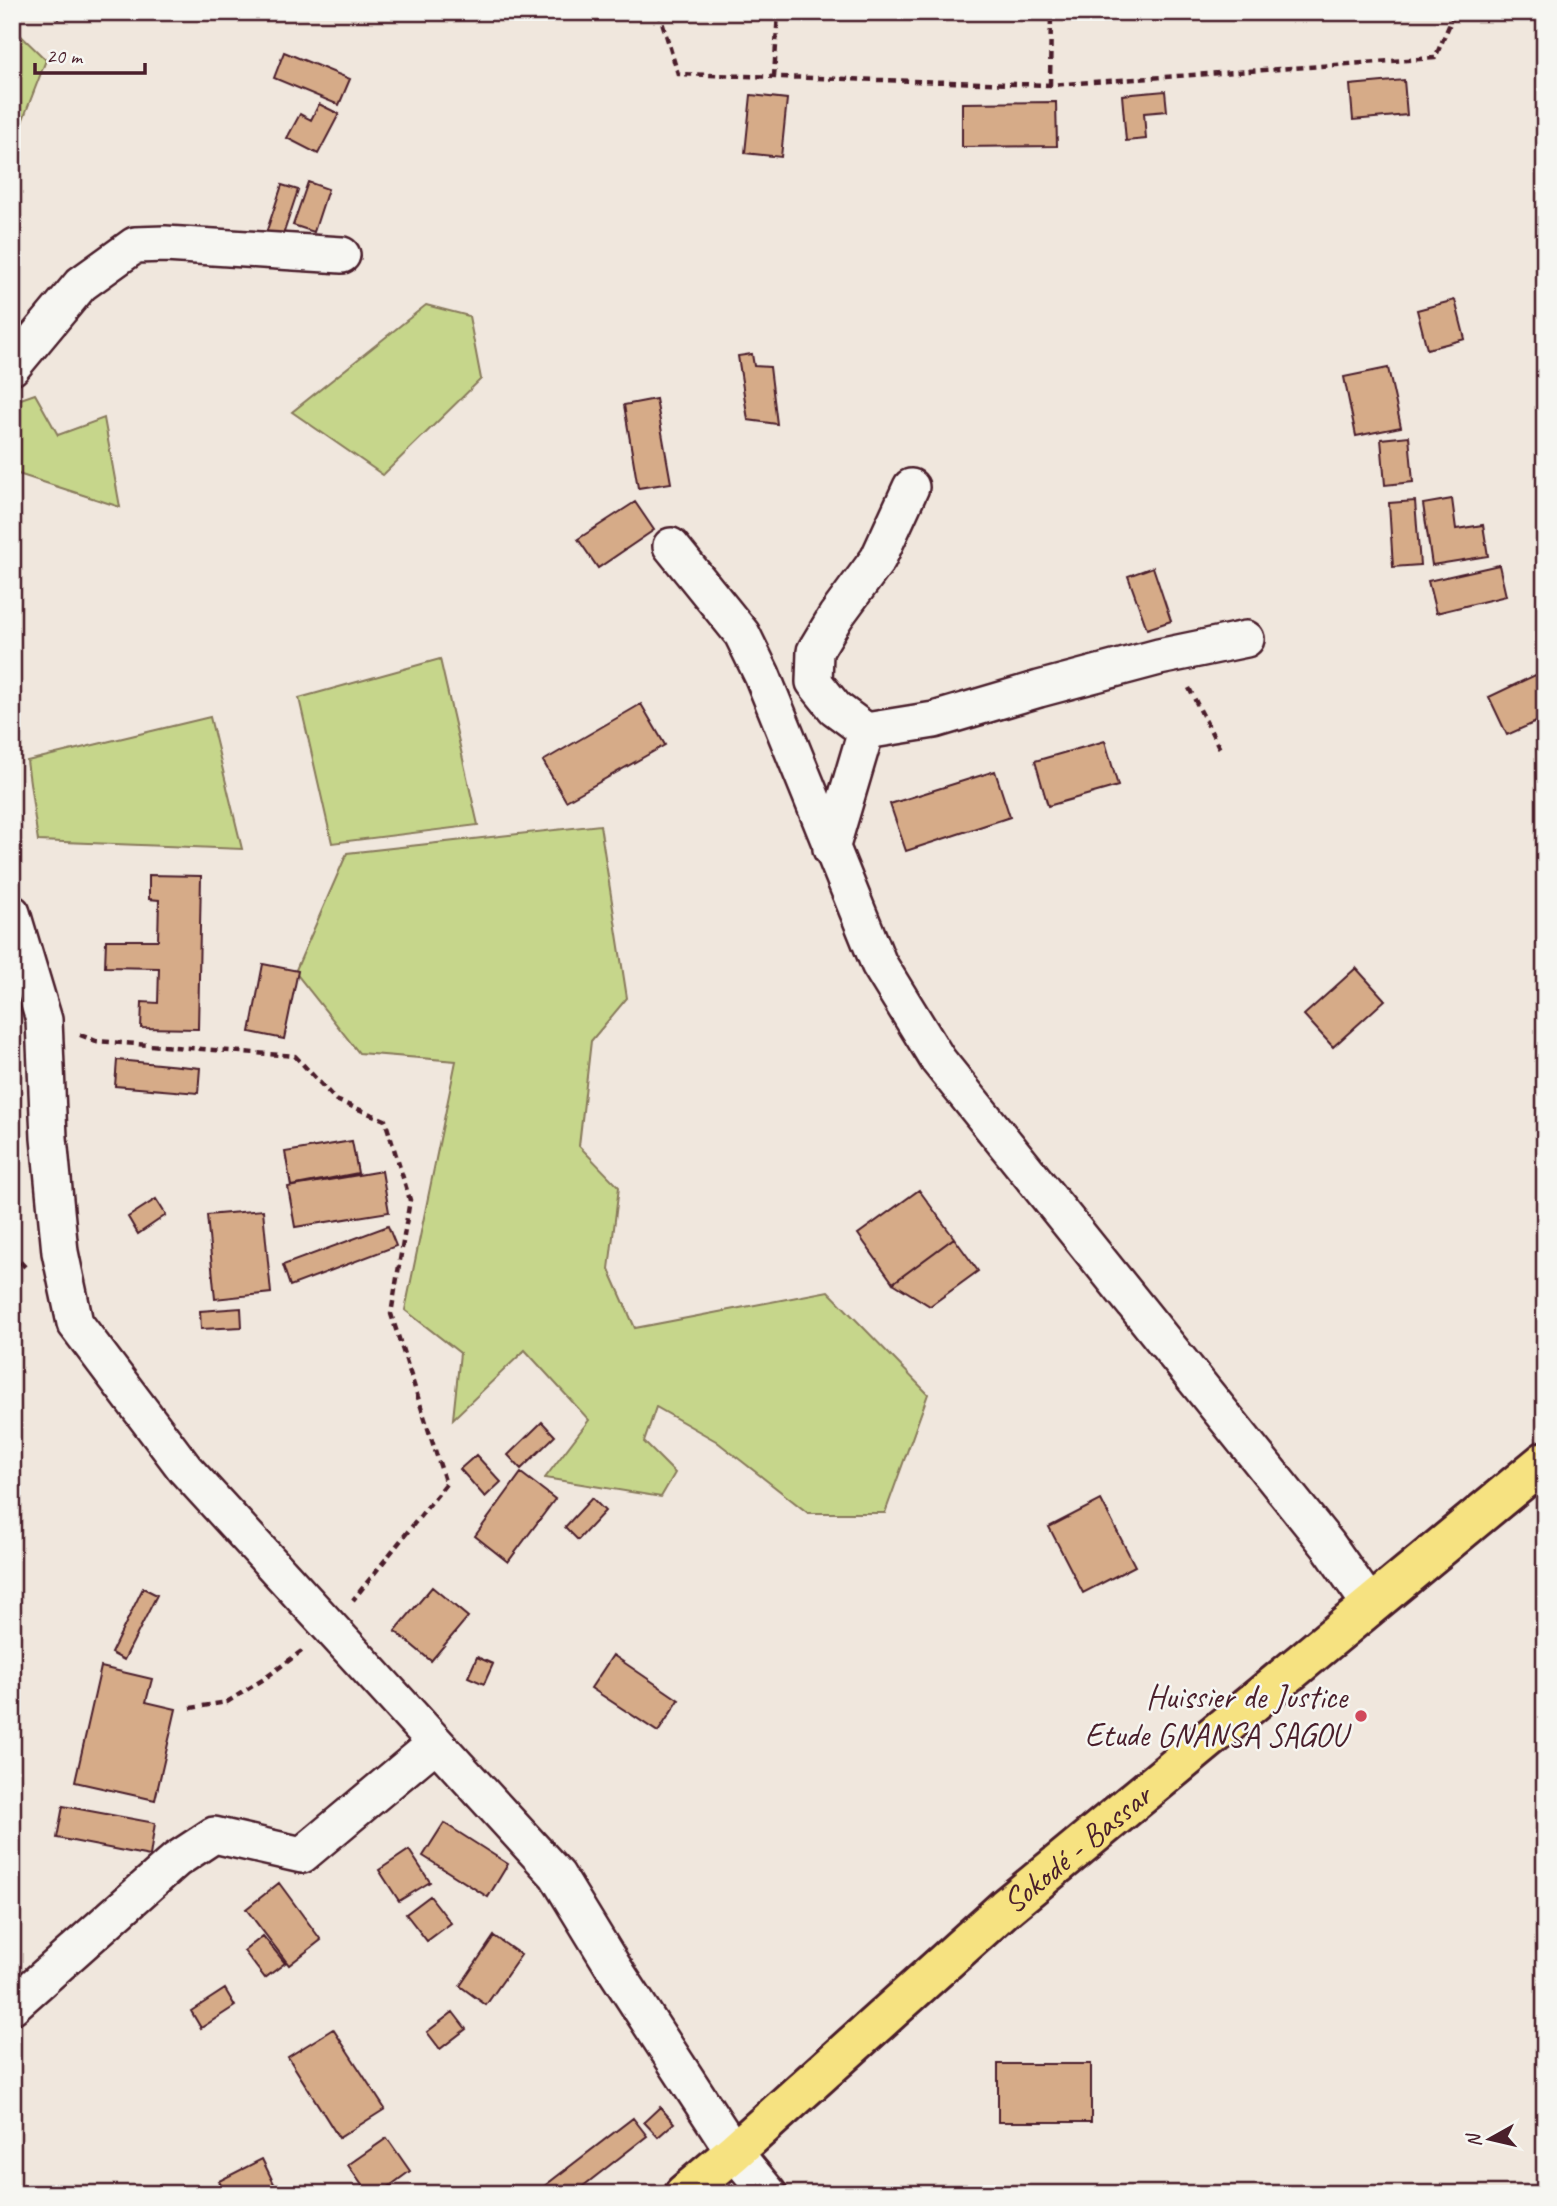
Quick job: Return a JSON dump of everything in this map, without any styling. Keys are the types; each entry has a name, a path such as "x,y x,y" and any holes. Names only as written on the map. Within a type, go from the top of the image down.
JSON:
{"main road":[{"name":"Sokodé - Bassar","path":"684,2194 1005,1908 1545,1461"}],"street":[{"path":"12,367 81,284 135,245 165,244 342,255"},
{"path":"911,487 878,559 836,616 815,652 814,682 835,708 866,731 934,720 1159,657 1246,639"},
{"path":"671,546 742,634 762,675 878,964 937,1060 1328,1545 1371,1606"},
{"path":"831,849 866,731"},
{"path":"12,913 44,1020 49,1139 60,1252 75,1323 184,1469 557,1875 612,1965 734,2151 769,2194"},
{"path":"12,2006 176,1860 214,1835 302,1855 436,1743"}],"path":[{"path":"659,12 678,74 1050,85 1435,58 1455,12"},
{"path":"774,77 778,12"},
{"path":"1050,85 1051,12"},
{"path":"1159,657 1186,683 1221,751"},
{"path":"44,1020 96,1041 295,1056 336,1100 385,1120 410,1200 391,1314 446,1484 331,1628 264,1679 227,1702 191,1708"}],"green space":[{"path":"12,27 46,60 12,148"},
{"path":"426,305 469,316 481,379 383,475 292,412"},
{"path":"35,394 58,435 104,418 120,507 12,472 12,402"},
{"path":"440,659 478,825 332,843 299,698"},
{"path":"210,717 242,849 38,841 27,761"},
{"path":"600,825 627,998 591,1041 579,1146 619,1187 609,1269 635,1328 828,1291 928,1394 885,1513 808,1513 716,1441 656,1407 644,1442 675,1473 661,1497 545,1478 589,1420 525,1350 453,1419 460,1353 405,1310 456,1061 359,1053 295,972 347,853"}],"building":[{"path":"54,12 72,12 58,19"},
{"path":"284,52 350,79 339,105 274,78"},
{"path":"1404,80 1407,115 1353,120 1350,85"},
{"path":"1165,91 1167,111 1144,113 1146,139 1126,141 1122,95"},
{"path":"751,95 787,99 781,157 745,153"},
{"path":"1056,102 1057,146 962,147 962,103"},
{"path":"319,104 339,114 318,154 287,138 300,114 311,120"},
{"path":"308,182 328,189 314,232 293,225"},
{"path":"282,185 298,190 282,238 266,233"},
{"path":"1455,300 1465,339 1427,349 1417,310"},
{"path":"752,354 754,366 770,367 777,424 748,420 738,356"},
{"path":"1388,368 1401,427 1356,436 1344,377"},
{"path":"656,399 671,483 638,488 624,405"},
{"path":"1409,436 1413,482 1385,485 1381,439"},
{"path":"1452,499 1456,529 1483,525 1488,556 1432,565 1423,504"},
{"path":"1415,501 1420,565 1393,567 1389,503"},
{"path":"635,502 654,530 598,568 578,539"},
{"path":"1499,565 1506,596 1436,613 1428,581"},
{"path":"1153,567 1171,621 1147,629 1128,576"},
{"path":"1545,664 1545,718 1507,735 1489,697 1544,671 1541,666"},
{"path":"641,704 665,745 566,801 543,761"},
{"path":"1105,741 1118,786 1048,806 1035,761"},
{"path":"995,771 1010,817 906,851 890,804"},
{"path":"149,875 201,876 198,1029 141,1028 142,1002 158,1003 159,968 105,967 106,940 158,940 159,900 149,899"},
{"path":"263,964 298,971 284,1039 250,1032"},
{"path":"1356,968 1385,1000 1333,1047 1304,1015"},
{"path":"117,1060 200,1068 198,1093 115,1086"},
{"path":"352,1141 358,1173 291,1186 285,1152"},
{"path":"382,1171 389,1212 295,1227 288,1187"},
{"path":"919,1190 954,1238 893,1283 858,1234"},
{"path":"156,1199 166,1215 138,1234 128,1217"},
{"path":"263,1210 271,1293 215,1299 207,1215"},
{"path":"388,1226 396,1246 290,1286 283,1265"},
{"path":"954,1238 978,1271 930,1306 893,1283"},
{"path":"241,1308 242,1327 201,1329 200,1311"},
{"path":"542,1422 555,1436 521,1469 508,1455"},
{"path":"476,1455 501,1482 485,1497 460,1469"},
{"path":"521,1473 555,1499 508,1562 475,1536"},
{"path":"592,1498 605,1511 578,1540 565,1527"},
{"path":"1101,1500 1135,1566 1083,1593 1049,1527"},
{"path":"432,1587 468,1617 431,1661 395,1631"},
{"path":"143,1588 157,1595 124,1660 111,1653"},
{"path":"613,1655 679,1700 658,1732 591,1688"},
{"path":"477,1657 493,1664 484,1684 468,1677"},
{"path":"101,1667 152,1679 146,1702 176,1709 155,1800 75,1782"},
{"path":"63,1806 155,1823 150,1856 57,1838"},
{"path":"444,1823 508,1864 488,1897 423,1856"},
{"path":"409,1850 430,1882 399,1901 379,1870"},
{"path":"279,1883 321,1940 289,1965 246,1909"},
{"path":"430,1896 451,1923 427,1941 406,1914"},
{"path":"263,1936 285,1963 265,1978 244,1951"},
{"path":"494,1936 521,1955 486,2005 460,1986"},
{"path":"225,1989 235,2006 201,2028 191,2011"},
{"path":"453,2012 466,2029 440,2049 427,2032"},
{"path":"333,2029 385,2109 339,2138 288,2057"},
{"path":"998,2064 1091,2064 1091,2122 998,2122"},
{"path":"660,2107 674,2123 658,2137 644,2122"},
{"path":"633,2118 647,2136 573,2194 534,2194"},
{"path":"387,2138 410,2171 379,2194 368,2194 348,2165"},
{"path":"262,2159 279,2194 225,2194 219,2181"}],"place":[{"name":"Huissier de Justice Etude GNANSA SAGOU","path":"1361,1716"}]}
